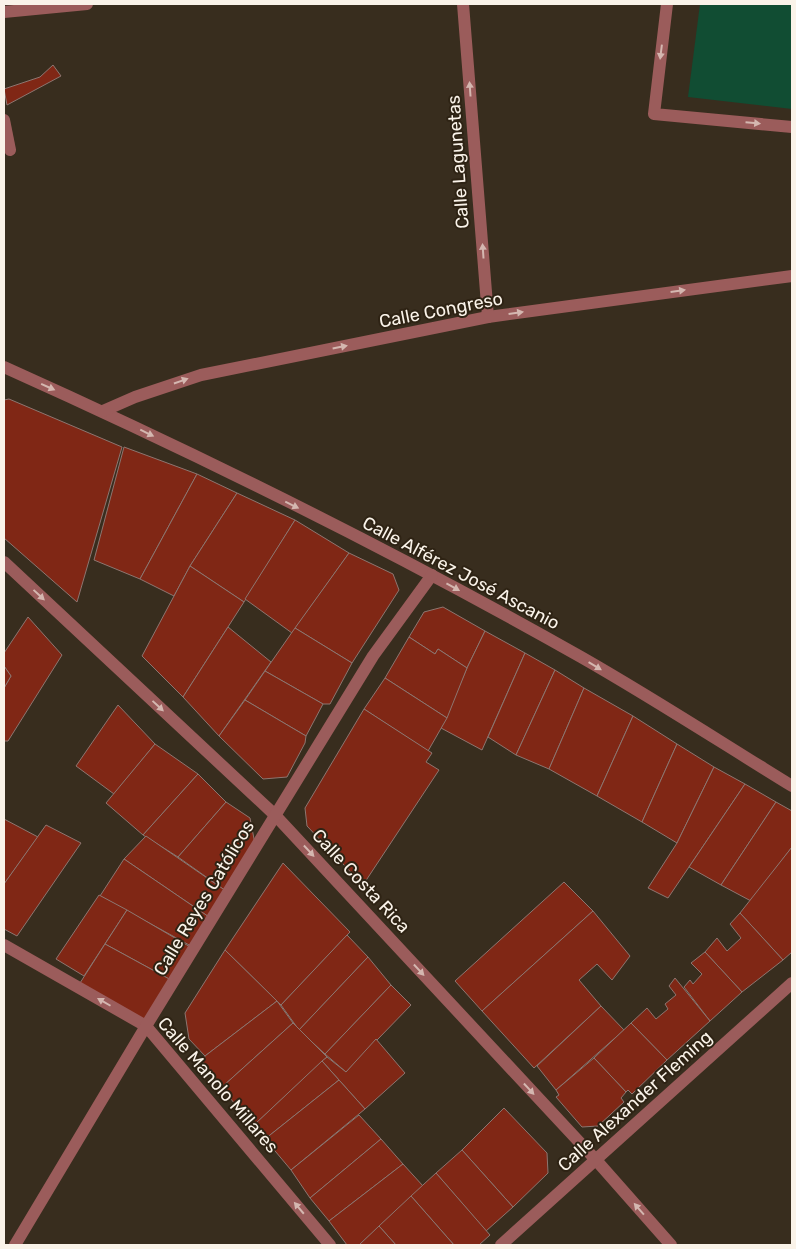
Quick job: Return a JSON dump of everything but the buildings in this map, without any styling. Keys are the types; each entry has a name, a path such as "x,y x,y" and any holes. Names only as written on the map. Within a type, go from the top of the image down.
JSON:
{"street":[{"path":"4,12 87,4"},
{"name":"Calle Lagunetas","path":"463,4 488,317"},
{"path":"667,4 654,114 792,127"},
{"path":"4,120 10,150"},
{"name":"Calle Congreso","path":"103,411 135,397 201,375 488,317 792,276"},
{"name":"Calle Alférez José Ascanio","path":"4,367 103,411 432,576 583,658 792,786"},
{"name":"Calle Costa Rica","path":"4,562 275,815 596,1160 671,1245"},
{"name":"Calle Reyes Católicos","path":"15,1245 146,1026 373,656 432,576"},
{"name":"Calle Manolo Millares","path":"4,945 146,1026 330,1245"},
{"name":"Calle Alexander Fleming","path":"501,1245 792,983"}],"green space":[{"path":"700,4 792,4 792,109 688,97"}]}
